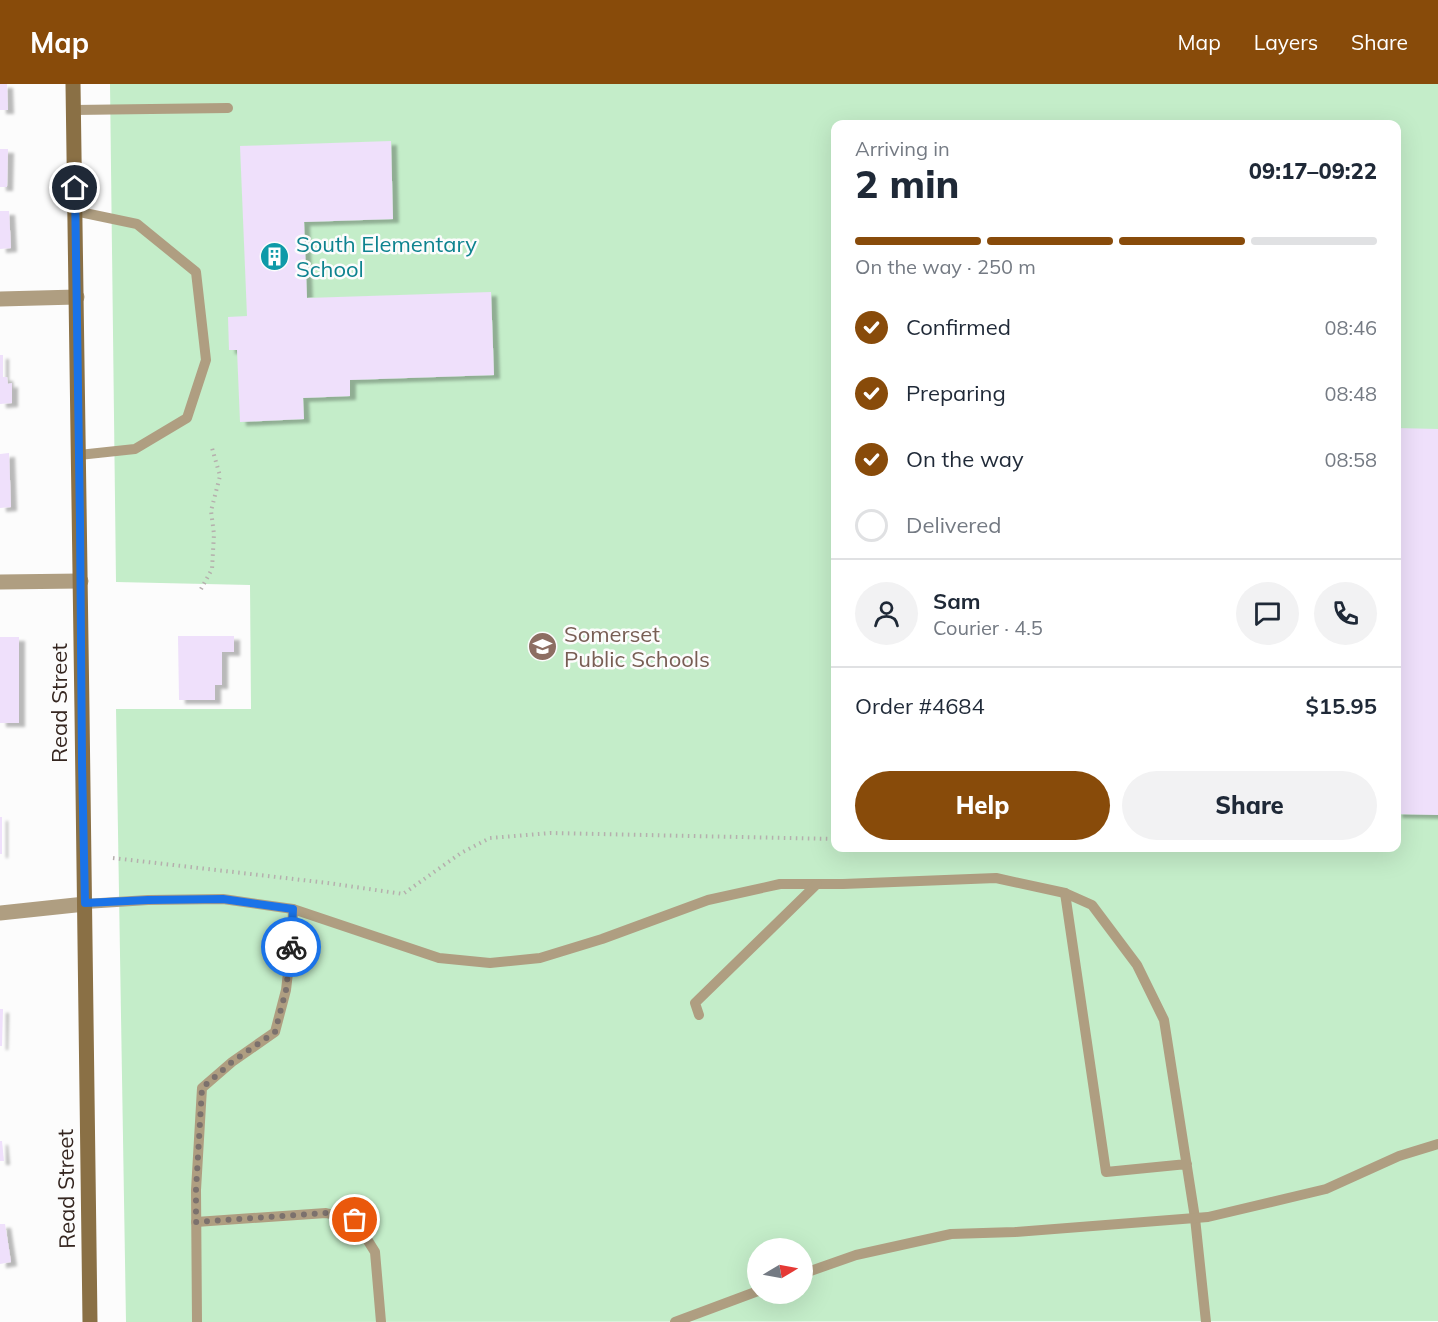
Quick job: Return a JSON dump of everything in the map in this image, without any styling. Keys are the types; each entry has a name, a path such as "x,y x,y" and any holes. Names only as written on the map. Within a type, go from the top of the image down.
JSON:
{"main road":[{"name":"Read Street","path":"73,84 90,1322"}],"street":[{"path":"0,299 77,297"},
{"path":"0,582 81,581"},
{"path":"0,913 85,903"}],"lane":[{"path":"74,110 228,108"},
{"path":"75,211 137,224 196,272 206,360 188,418 135,449 79,455"},
{"path":"85,903 223,899 293,909 440,958 490,963 540,958 602,939 708,900 780,884 996,878 1065,893 1092,905 1137,965 1164,1020 1196,1218 1206,1322"},
{"path":"699,1015 695,1003 817,884"},
{"path":"1065,893 1106,1172 1187,1164"},
{"path":"197,1322 196,1190 202,1088 232,1062 275,1032 286,990 293,909"},
{"path":"813,1270 856,1255 951,1234 1015,1232 1208,1217 1326,1189 1399,1156 1438,1144"},
{"path":"196,1222 326,1213 355,1220 375,1252 381,1322"},
{"path":"675,1322 747,1295"}],"path":[{"path":"201,589 212,569 214,534 211,511 220,476 212,448"},
{"path":"113,858 403,894 461,853 490,838 551,833 831,839"}],"green space":[{"name":"Somerset Public Schools","path":"110,84 1438,84 1438,1321 126,1322 116,709 251,709 250,585 116,582"}],"building":[{"path":"0,84 7,84 8,110 0,110"},
{"name":"South Elementary School","path":"391,141 393,219 304,222 307,298 491,292 494,375 350,380 350,396 303,398 304,419 240,422 237,350 229,350 228,317 247,316 240,146"},
{"path":"0,149 8,149 7,187 0,187"},
{"path":"0,211 9,211 11,248 0,249"},
{"path":"0,355 3,355 3,377 7,377 8,384 12,383 12,403 0,404"},
{"path":"1401,428 1438,429 1438,815 1401,814"},
{"path":"9,453 11,507 0,508 0,454"},
{"path":"178,636 234,636 234,652 222,652 222,685 215,685 215,700 179,700"},
{"path":"0,637 19,637 19,723 0,723"},
{"path":"0,817 2,817 2,854 0,854"},
{"path":"0,1009 3,1009 2,1046 0,1046"},
{"path":"0,1141 2,1141 4,1161 0,1161"},
{"path":"0,1224 5,1224 11,1262 0,1264"}],"way so far":[{"path":"291,947 286,990 275,1032 232,1062 202,1088 196,1222 326,1213 355,1220"}],"place":[{"name":"South Elementary School","path":"275,257"},
{"name":"Somerset Public Schools","path":"543,647"}],"route":[{"path":"75,188 85,903 223,899 293,909 291,947"}]}
